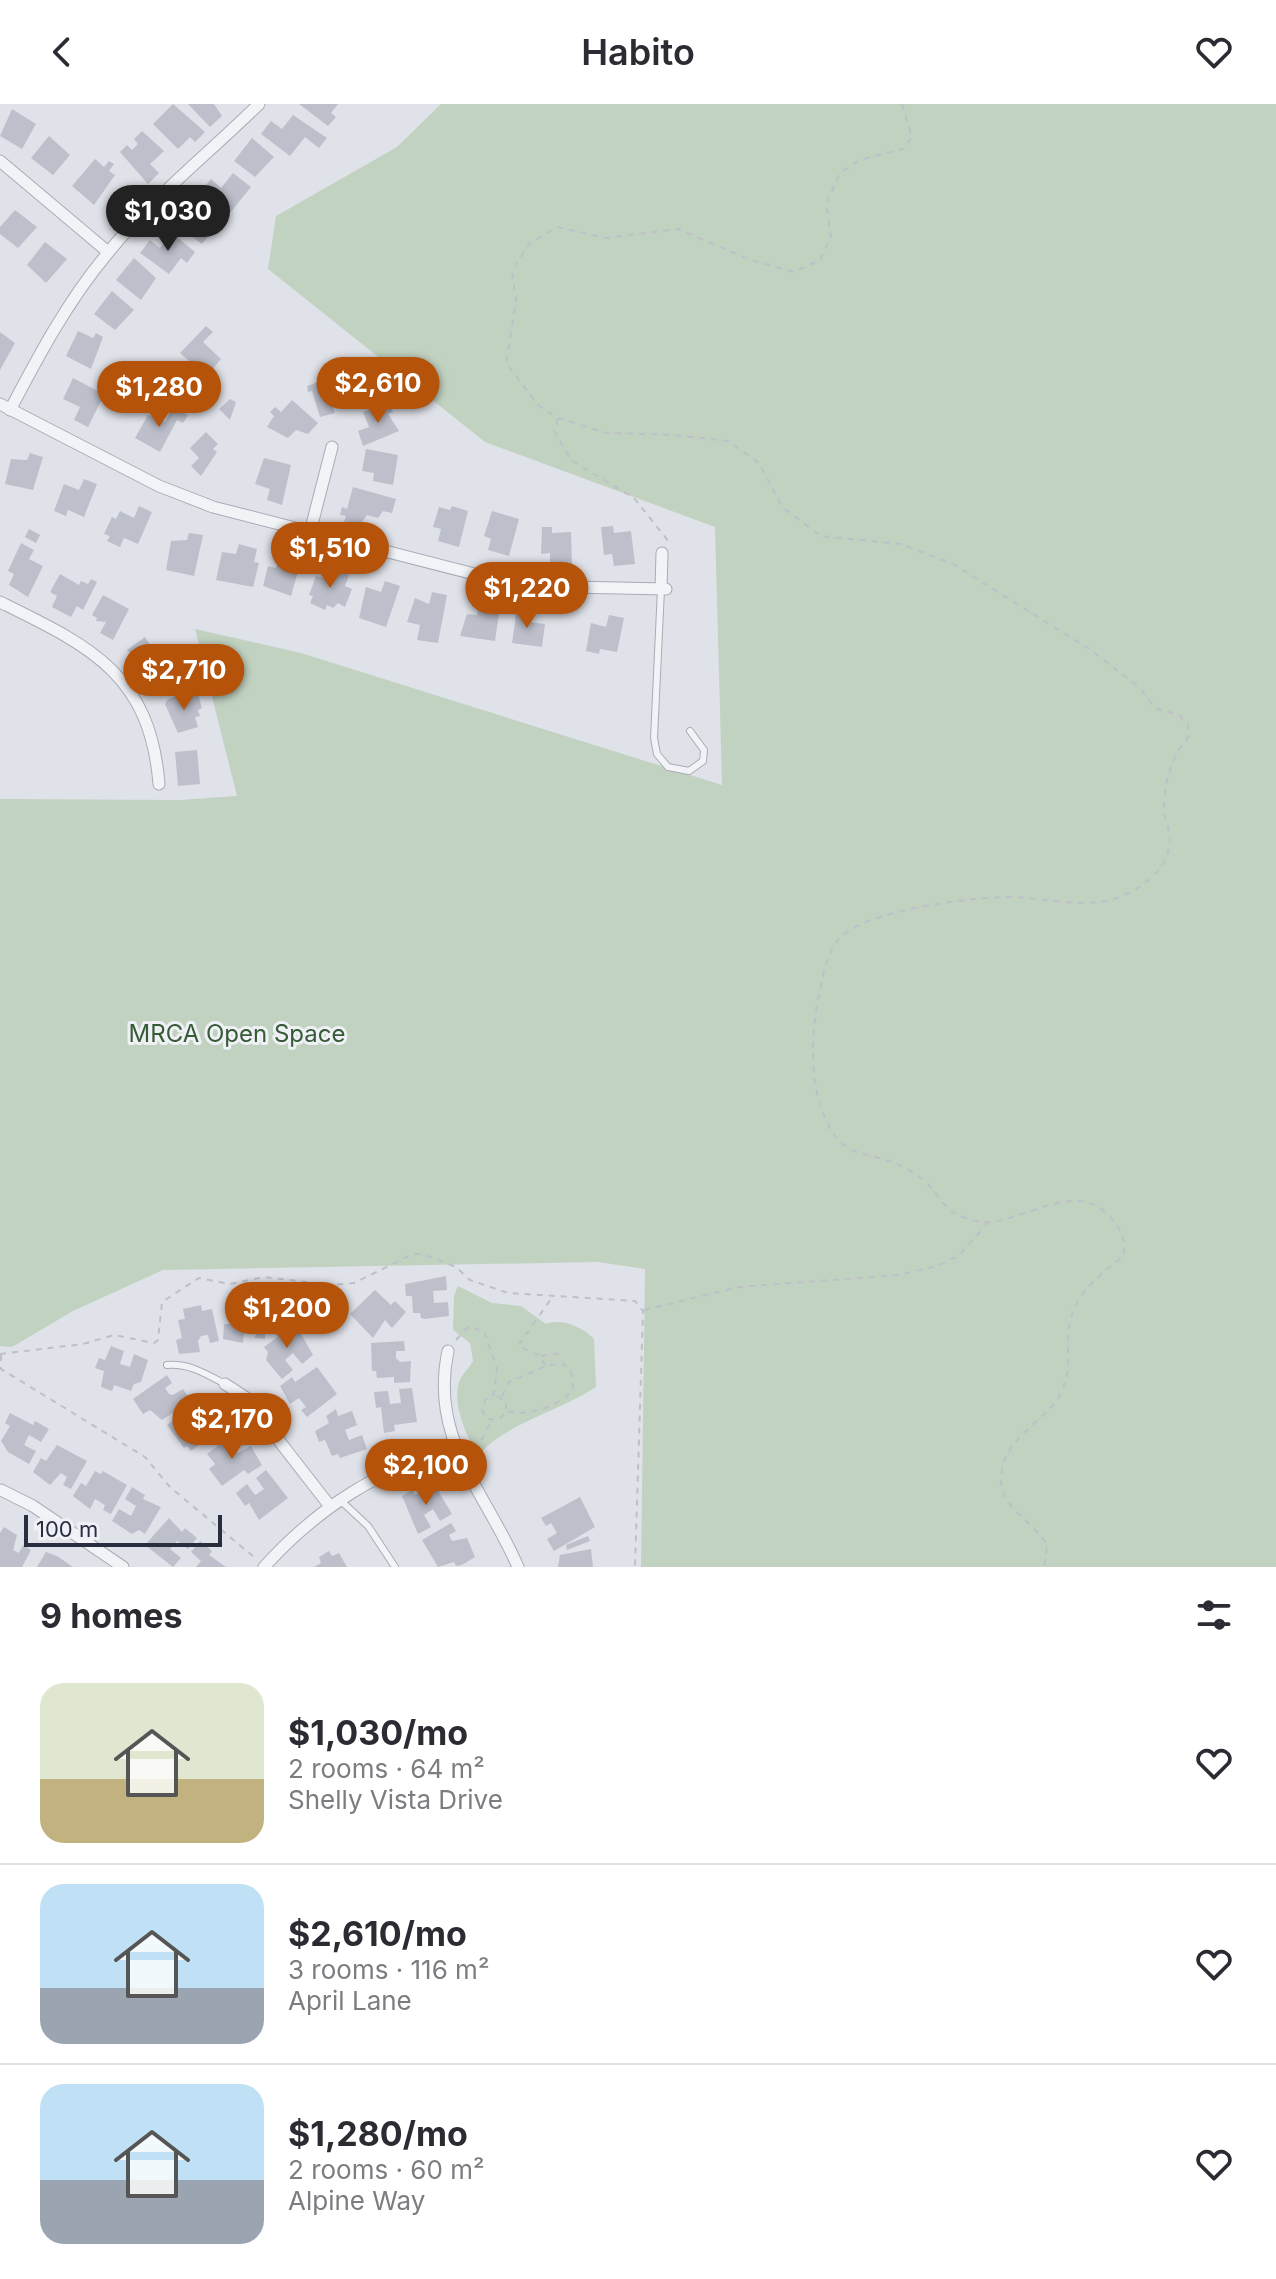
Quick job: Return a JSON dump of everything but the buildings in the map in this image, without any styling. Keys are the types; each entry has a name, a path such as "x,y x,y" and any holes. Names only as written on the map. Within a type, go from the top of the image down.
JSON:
{"street":[{"path":"259,104 148,209 108,252 59,319 5,407 191,500 521,586 664,589 665,550"},
{"path":"0,161 108,252"},
{"path":"310,532 332,447"},
{"path":"0,602 75,639 110,667 129,691 155,743 159,784"},
{"path":"448,1351 442,1381 456,1447 518,1567"},
{"path":"225,1384 245,1397 334,1502"},
{"path":"260,1563 334,1502 371,1479 456,1447"},
{"path":"1,1490 33,1506 123,1567"}],"lane":[{"path":"664,589 654,738 657,754 668,767 689,771 703,761 704,750 690,731"},
{"path":"167,1365 180,1363 225,1384"},
{"path":"334,1502 368,1526 395,1567"}],"path":[{"path":"902,104 908,114 912,137 903,149 860,160 840,173 826,204 831,237 820,260 794,272 751,260 678,229 606,238 557,227 529,244 512,271 516,301 506,363 538,405 558,418 607,433 674,435 728,441 759,463 782,507 821,536 901,544 953,564 1091,650 1140,688 1155,708 1179,715 1188,725 1189,736 1174,753 1168,778 1163,811 1170,834 1167,857 1157,873 1128,893 1090,903 1008,897 922,907 866,919 838,940 825,967 817,1006 815,1084 825,1124 842,1145 923,1180 944,1208 979,1222 1080,1201 1105,1211 1123,1233 1123,1257 1081,1294 1069,1325 1066,1382 1053,1404 1016,1438 1003,1471 1001,1483 1007,1499 1047,1545 1044,1567"},
{"path":"558,418 554,431 571,460 634,498 670,541 665,550"},
{"path":"643,1311 739,1287 898,1275 937,1266 958,1256 992,1220"},
{"path":"260,1563 170,1487 145,1457 1,1369 0,1354 83,1344 114,1335 154,1343 158,1340 162,1302 199,1278 230,1284 264,1277 313,1285 342,1284 380,1272 413,1254 442,1261 492,1289 582,1300 625,1299 641,1305 643,1311 635,1567"},
{"path":"553,1296 518,1342 520,1349 540,1356 561,1353"},
{"path":"460,1335 468,1327 484,1331 497,1368 494,1394 481,1406 484,1417 498,1420 506,1411"},
{"path":"540,1356 546,1366"},
{"path":"558,1363 569,1369 574,1382 568,1397 523,1416 506,1411 502,1397 509,1382 558,1363"},
{"path":"494,1394 502,1397"},
{"path":"456,1447 482,1439 491,1420"}],"green space":[{"name":"MRCA Open Space","path":"441,104 1276,104 1276,1567 641,1567 645,1269 598,1262 163,1270 73,1311 12,1347 0,1346 0,799 179,800 237,796 195,629 301,653 722,785 715,527 485,442 268,269 276,216 397,147"},
{"path":"458,1286 492,1303 521,1306 546,1324 559,1322 572,1325 594,1339 596,1387 502,1435 478,1456 465,1431 457,1401 460,1380 473,1361 470,1343 453,1330 454,1296"}]}
